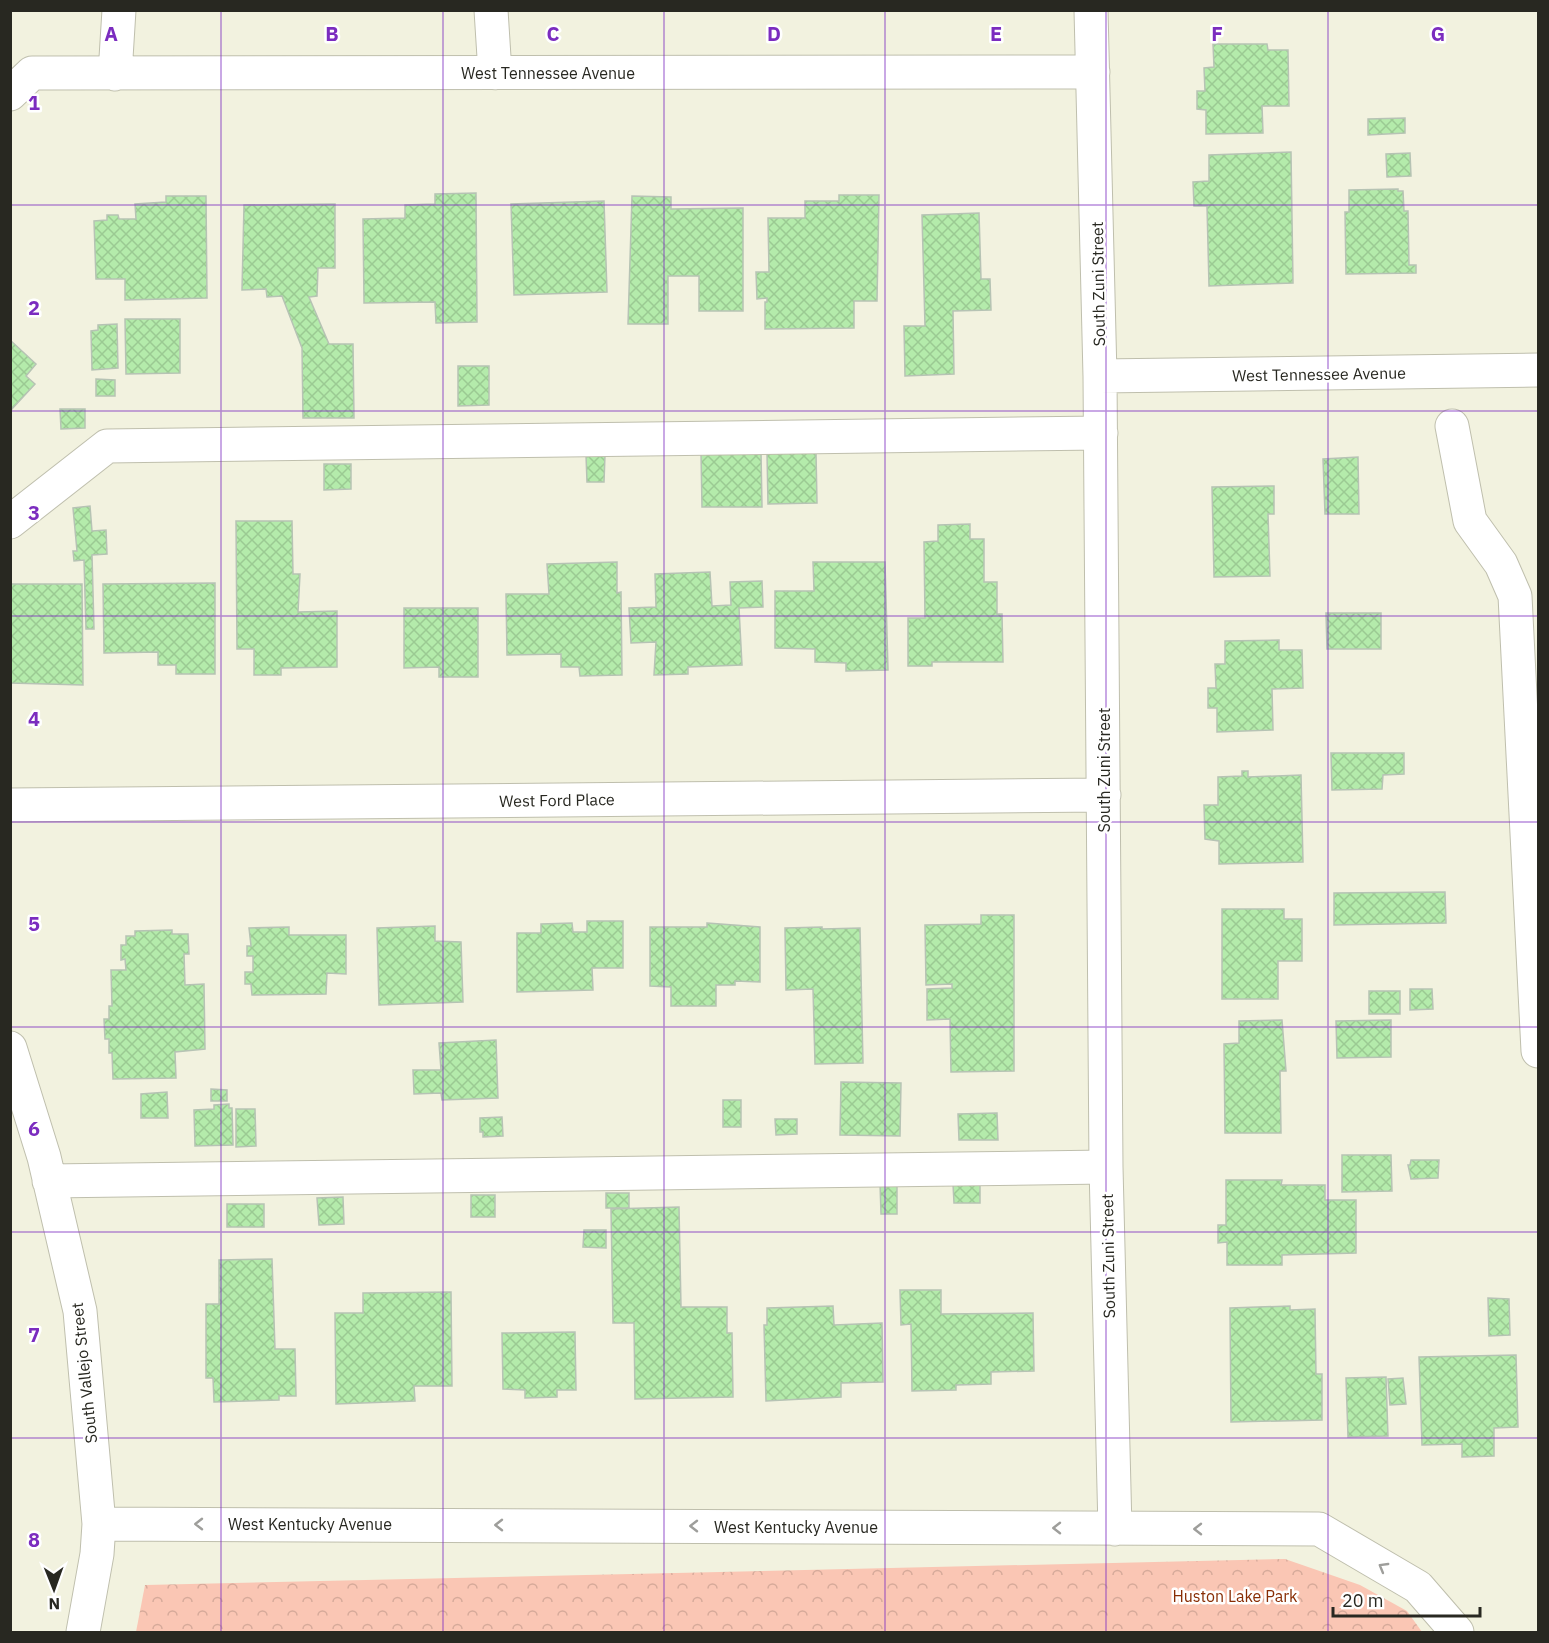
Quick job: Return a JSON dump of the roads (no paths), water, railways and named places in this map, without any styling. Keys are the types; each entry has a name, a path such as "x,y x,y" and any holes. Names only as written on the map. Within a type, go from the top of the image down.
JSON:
{"street":[{"path":"115,74 119,10"},
{"path":"491,10 495,73"},
{"name":"South Zuni Street","path":"1091,10 1101,434 1106,1167 1115,1529"},
{"name":"West Tennessee Avenue","path":"10,94 32,73 1093,72"},
{"name":"West Tennessee Avenue","path":"1100,376 1539,370"},
{"path":"1452,426 1470,521 1500,564 1515,596 1539,1051"},
{"path":"10,522 107,446 1101,434"},
{"name":"West Ford Place","path":"10,805 1104,795"},
{"name":"South Vallejo Street","path":"10,1048 49,1181 80,1311 99,1524 97,1554 83,1632"},
{"path":"49,1181 1106,1167"},
{"name":"West Kentucky Avenue","path":"99,1524 1319,1529 1418,1587 1457,1632"}],"park label":[{"name":"Huston Lake Park","path":"1235,1596"}]}
